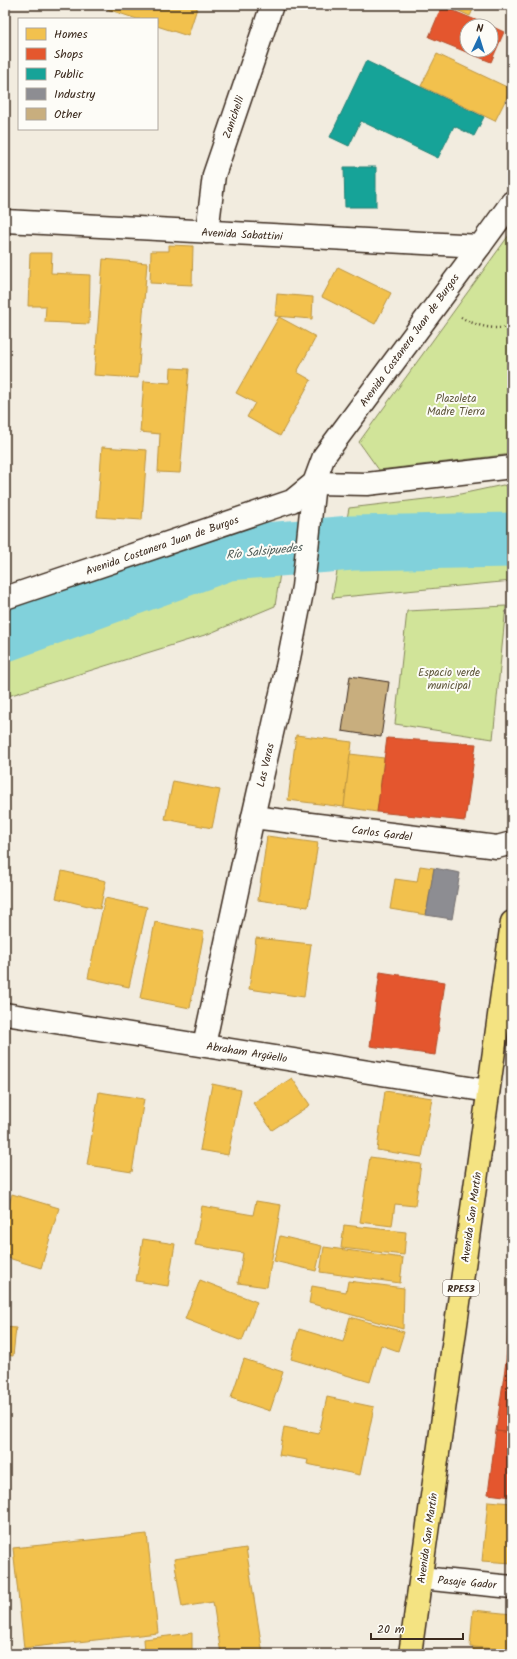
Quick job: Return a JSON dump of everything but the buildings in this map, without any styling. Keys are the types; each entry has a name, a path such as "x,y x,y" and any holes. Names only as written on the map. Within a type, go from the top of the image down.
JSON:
{"main road":[{"name":"Avenida San Martín","path":"410,1654 512,922"}],"street":[{"name":"Zanichelli","path":"207,232 214,175 272,5"},
{"name":"Avenida Costanera Juan de Burgos","path":"5,598 292,501 314,483 324,456 512,202"},
{"name":"Avenida Sabattini","path":"5,221 480,246"},
{"path":"314,483 367,484 512,467"},
{"name":"Las Varas","path":"204,1045 289,658 303,587 314,483"},
{"name":"Carlos Gardel","path":"253,817 497,847 512,843"},
{"name":"Abraham Argüello","path":"5,1014 488,1091"},
{"name":"Pasaje Gador","path":"421,1578 512,1586"}],"path":[{"path":"466,320 487,327 504,328 512,326"}],"green space":[{"name":"Plazoleta Madre Tierra","path":"512,231 512,454 379,470 359,442"},
{"path":"503,485 512,488 512,581 332,598 349,508 451,496"},
{"path":"282,526 286,534 275,606 208,634 5,697 5,619"},
{"name":"Espacio verde municipal","path":"506,606 493,739 395,724 407,611"}],"waterway":[{"name":"Río Salsipuedes","path":"5,634 228,553 352,543 512,540"}]}
